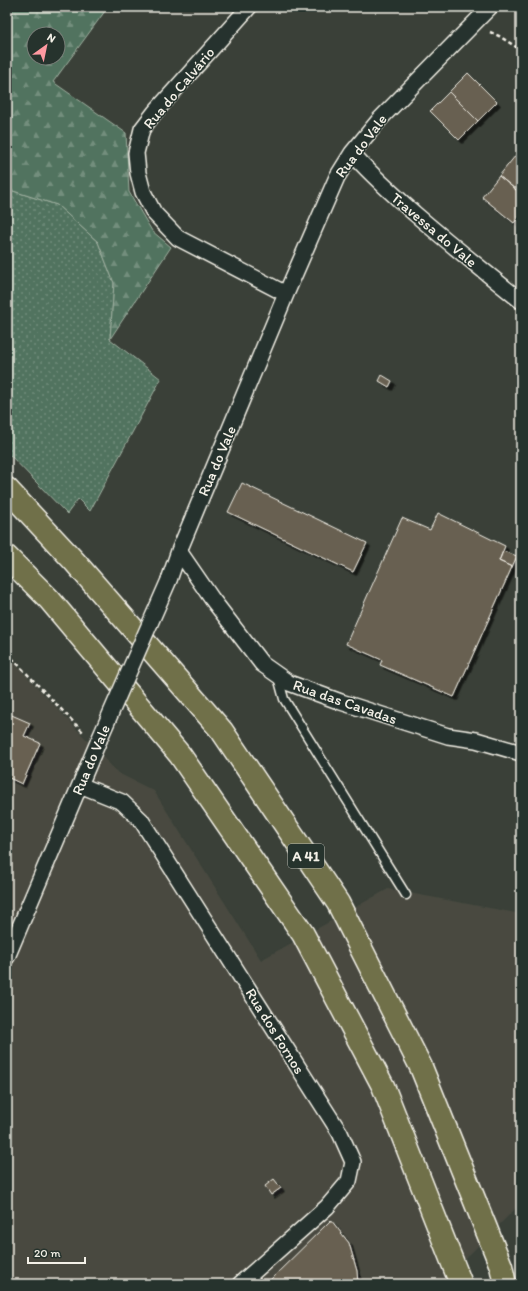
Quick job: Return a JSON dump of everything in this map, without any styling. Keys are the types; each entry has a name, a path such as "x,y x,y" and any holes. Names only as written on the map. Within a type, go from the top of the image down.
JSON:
{"highway":[{"name":"A 41","path":"7,489 74,561 222,731 338,904 421,1067 501,1266 505,1284"},
{"path":"7,557 49,598 180,755 303,934 383,1086 460,1284"}],"street":[{"name":"Rua do Calvário","path":"249,7 155,112 142,129 136,153 138,174 142,192 154,213 178,238 286,294"},
{"name":"Rua do Vale","path":"7,957 169,580 179,552 286,294 337,177 352,153 380,119 490,7"},
{"name":"Travessa do Vale","path":"352,153 388,190 446,241 521,301"},
{"name":"Rua das Cavadas","path":"179,552 212,599 262,664 289,683 341,702 448,736 476,740 521,753"},
{"name":"Rua dos Fornos","path":"80,785 122,802 141,820 340,1133 353,1162 349,1180 327,1207 240,1284"}],"lane":[{"path":"277,674 284,699 406,896"}],"path":[{"path":"472,25 499,36 521,50"},
{"path":"7,653 98,743"}],"shaded area":[{"path":"7,655 118,773 154,791 261,960 388,889 521,914 521,1203 440,1284 7,1284"}],"green space":[{"path":"7,7 108,7 66,64 66,26 26,26 26,66 65,66 53,82 126,133 129,192 152,231 171,247 110,339 114,283 98,242 57,205 7,189"},
{"path":"7,189 57,205 98,242 114,283 110,339 161,379 90,511 78,499 67,514 7,452"}],"building":[{"path":"468,73 497,102 478,121 449,92"},
{"path":"449,92 478,121 459,140 430,111"},
{"path":"516,155 521,159 521,194 499,176"},
{"path":"499,176 521,194 521,214 514,223 482,197"},
{"path":"382,375 392,381 389,387 379,381"},
{"path":"242,483 367,543 353,572 228,512"},
{"path":"438,513 505,546 499,561 512,567 454,697 380,665 382,660 346,644 402,518 430,530"},
{"path":"503,551 517,556 512,567 499,561"},
{"path":"7,713 30,723 24,736 40,743 22,784 7,777"},
{"path":"274,1179 281,1188 271,1195 265,1186"},
{"path":"331,1220 349,1243 357,1271 358,1284 266,1284"}]}
